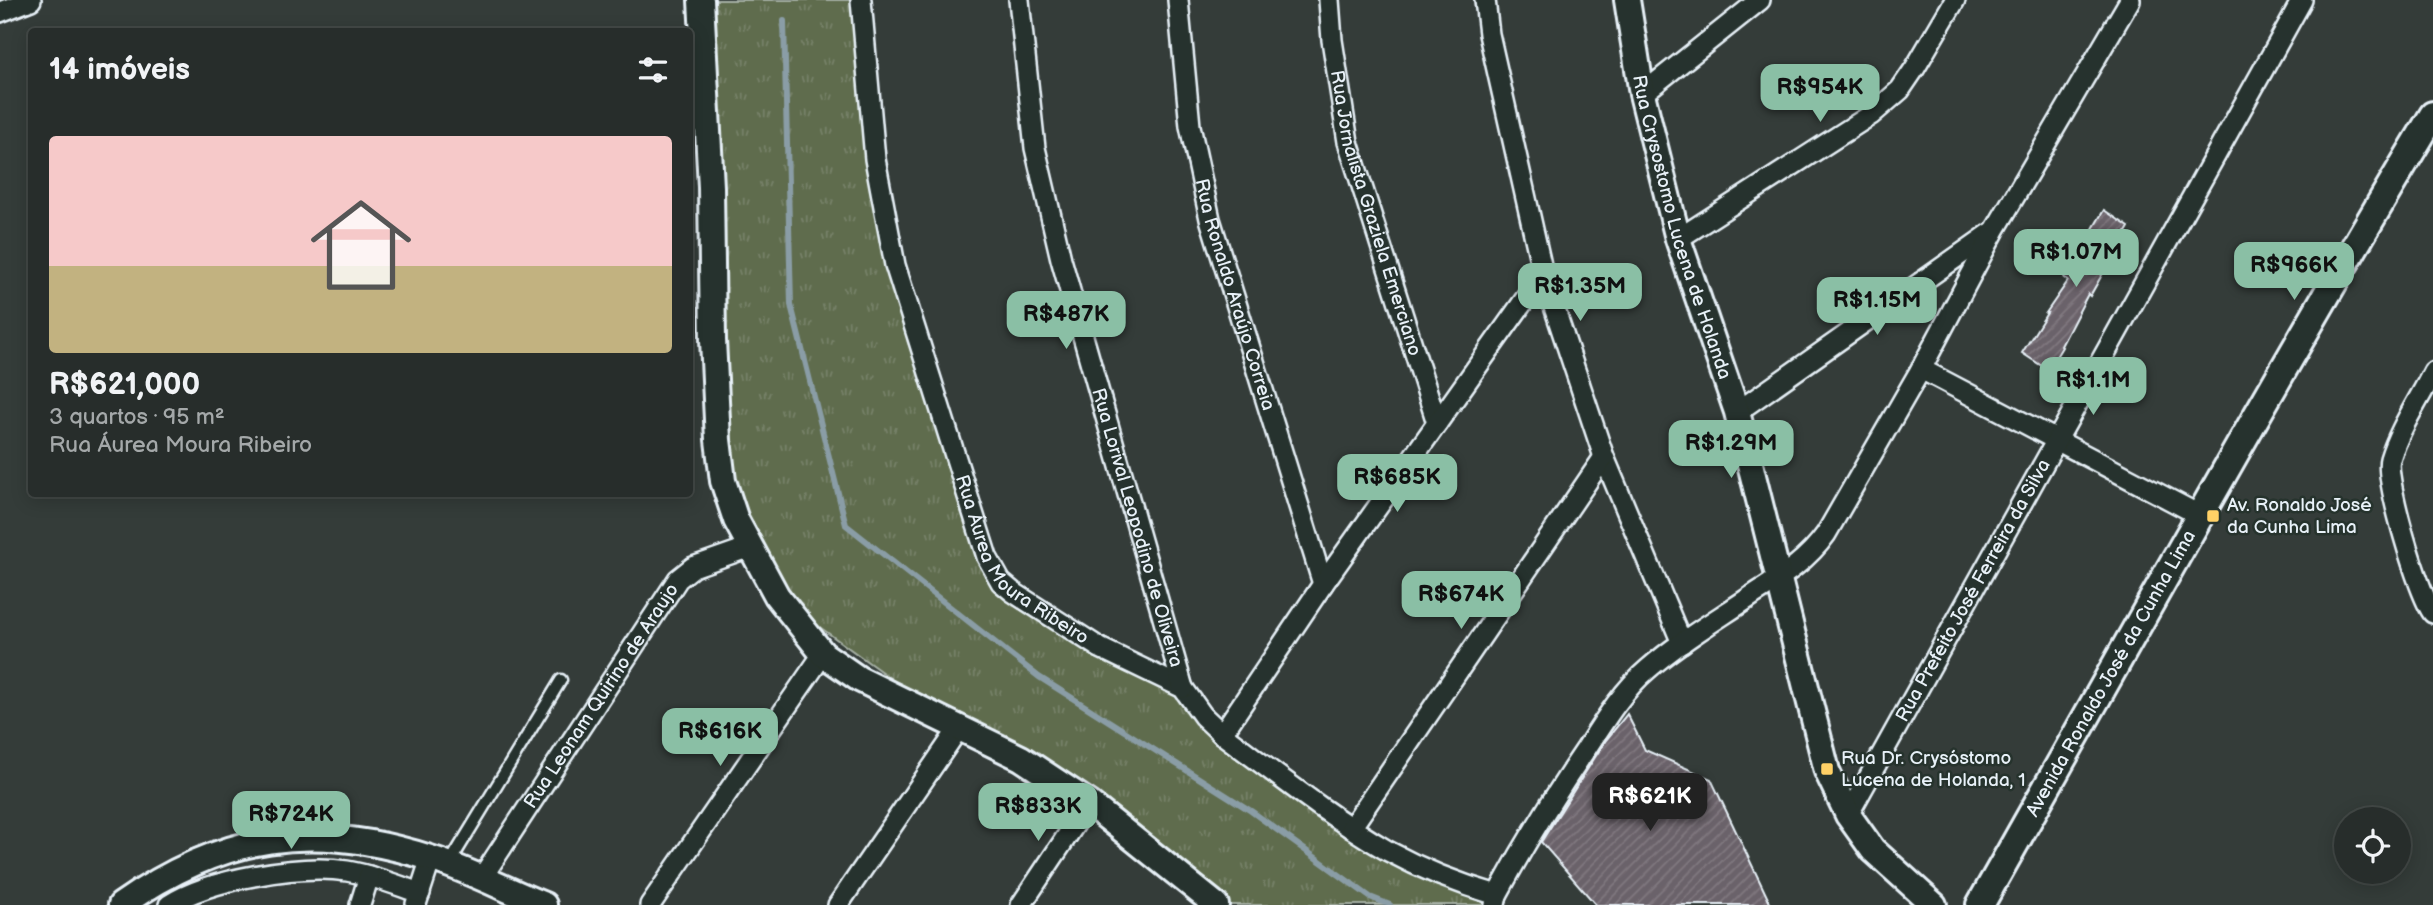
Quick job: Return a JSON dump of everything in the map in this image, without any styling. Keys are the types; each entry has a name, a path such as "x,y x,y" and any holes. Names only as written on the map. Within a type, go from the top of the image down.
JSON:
{"main road":[{"name":"Avenida Ronaldo José da Cunha Lima","path":"1980,905 2199,515 2352,249 2433,115"}],"street":[{"path":"0,12 31,0"},
{"path":"701,0 711,187 715,421 723,481 736,520 777,596 823,654 859,679 1021,758 1089,803 1211,904"},
{"name":"Rua Áurea Moura Ribeiro","path":"861,0 874,159 895,265 987,557 1001,582 1100,648 1183,688 1203,716 1222,734 1352,828 1428,871 1496,900"},
{"name":"Rua Lorival Leopodino de Oliveira","path":"1019,0 1035,148 1055,234 1183,688"},
{"name":"Rua Ronaldo Araújo Correia","path":"1178,0 1190,126 1210,219 1323,583"},
{"name":"Rua Jornalista Graziela Emerciano","path":"1328,0 1348,142 1437,423"},
{"path":"1485,0 1489,34 1543,274 1604,457 1682,643"},
{"name":"Rua Crysostomo Lucena de Holanda","path":"1627,0 1642,94 1678,239 1737,412 1827,771 1848,815 1873,850 1934,905"},
{"path":"1642,94 1760,0"},
{"path":"1678,239 1871,115 1900,90 1916,68 1955,0"},
{"path":"1496,900 1532,832 1630,687 1647,669 1682,643 1780,578 1812,553 1826,534 1921,369 1995,230 2130,0"},
{"name":"Rua Prefeito José Ferreira da Silva","path":"1848,815 2302,0"},
{"path":"1737,412 1995,230"},
{"path":"1222,734 1323,583 1543,274"},
{"path":"1921,369 2199,515"},
{"path":"2433,372 2389,461 2389,483 2422,591 2433,612"},
{"path":"1352,828 1604,457"},
{"name":"Rua Leonam Quirino de Araujo","path":"481,879 678,579 692,567 750,547"},
{"path":"650,905 823,654"},
{"path":"838,905 959,728"},
{"path":"1021,905 1089,803"},
{"path":"121,905 187,865 218,852 285,837 343,837 440,862 544,905"},
{"path":"169,905 181,897 229,882 264,874 324,869 369,876 417,899 440,862"},
{"path":"360,905 369,876"}],"lane":[{"path":"440,862 561,680"}],"green space":[{"path":"706,0 861,0 875,159 987,557 1013,592 1183,688 1222,734 1351,828 1495,905 1218,905 959,728 777,596 718,440"}],"building":[{"path":"2104,210 2129,227 2090,296 2088,294 2048,370 2022,353 2068,281 2064,278"},
{"path":"1627,714 1645,750 1711,779 1771,905 1596,905 1541,842 1606,740"}],"waterway":[{"path":"784,21 791,305 846,525 1039,677 1251,811 1370,897 1390,905"}],"place":[{"name":"Av. Ronaldo José da Cunha Lima","path":"2213,516"},
{"name":"Rua Dr. Crysóstomo Lucena de Holanda, 1","path":"1827,769"}]}
